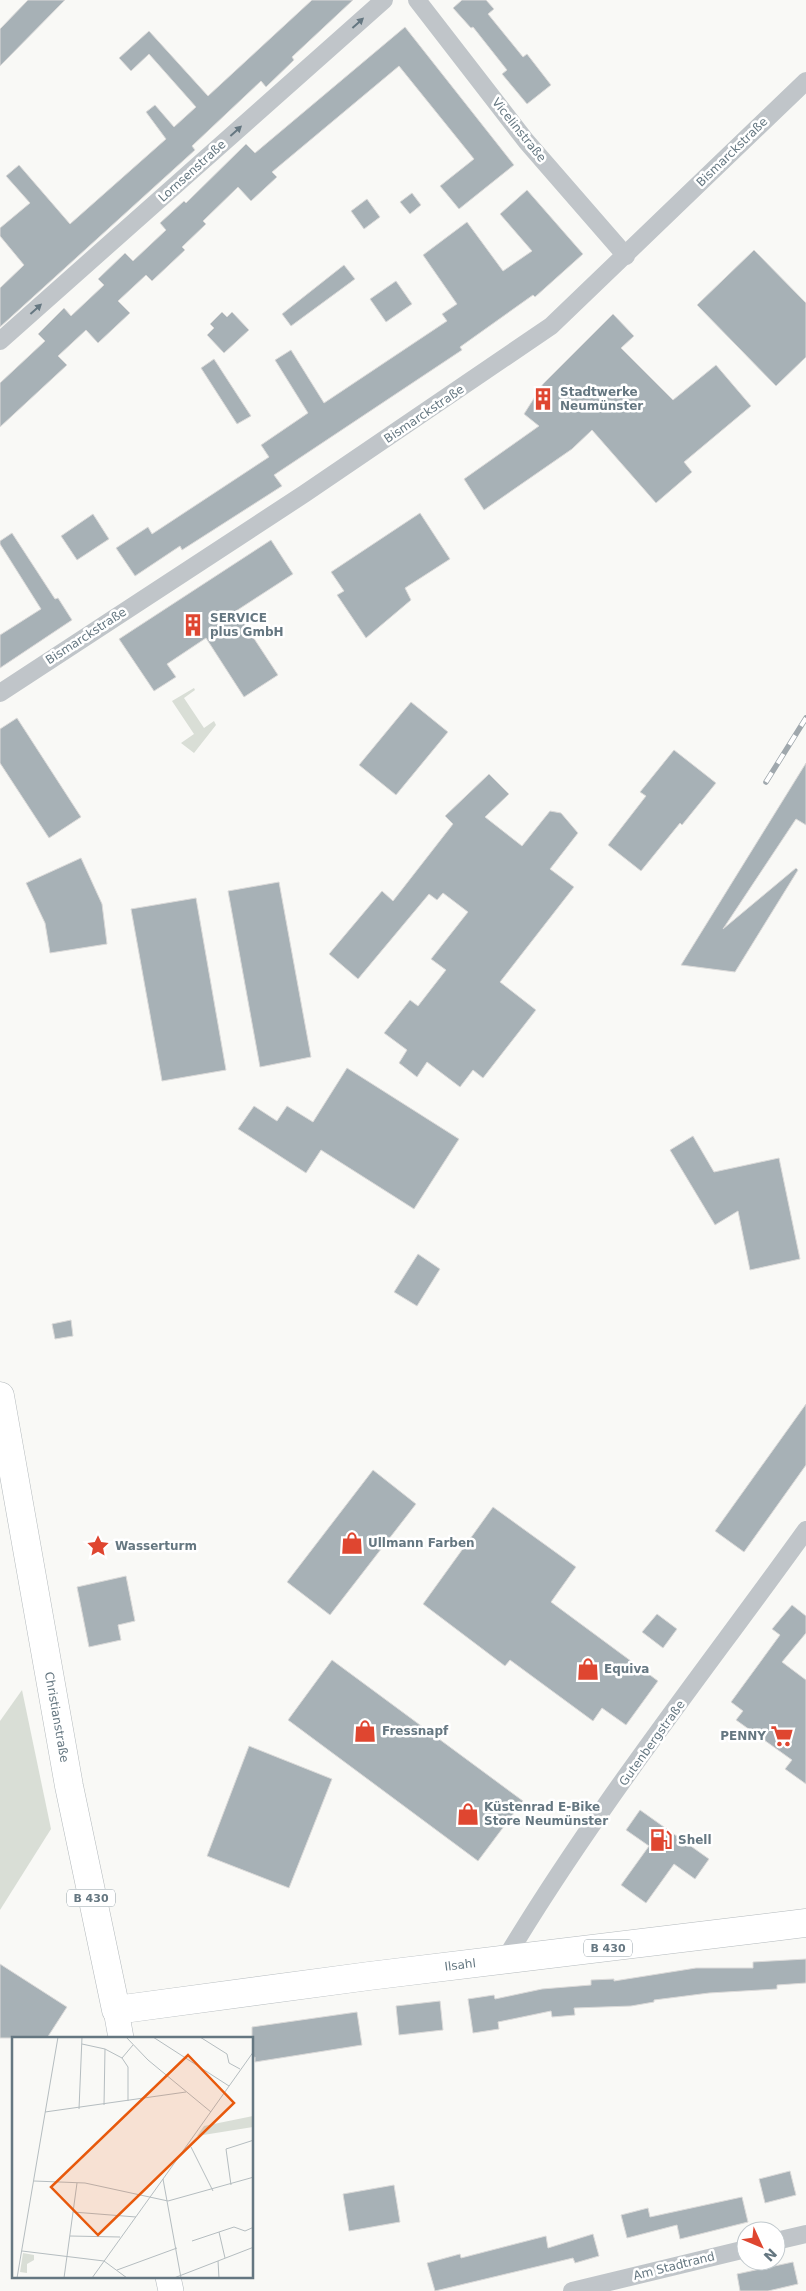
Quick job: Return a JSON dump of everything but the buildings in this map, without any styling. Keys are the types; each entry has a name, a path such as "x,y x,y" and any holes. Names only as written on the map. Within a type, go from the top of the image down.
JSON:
{"main road":[{"name":"Christianstraße","path":"0,1396 69,1786 121,2037"},
{"name":"Ilsahl","path":"116,2010 806,1923"},
{"path":"168,2278 171,2291"}],"street":[{"name":"Lornsenstraße","path":"0,341 384,0"},
{"name":"Vicelinstraße","path":"417,0 526,141 626,256"},
{"name":"Bismarckstraße","path":"0,693 510,356 551,326 626,256 806,80"},
{"name":"Gutenbergstraße","path":"504,1961 541,1899 590,1829 806,1530"},
{"path":"786,2239 806,2234"},
{"name":"Am Stadtrand","path":"572,2291 736,2251"}],"shaded area":[{"path":"194,688 195,690 184,698 204,728 214,721 216,725 194,753 181,743 194,734 172,701"},
{"path":"22,1690 51,1829 0,1910 0,1721"}],"railway":[{"path":"766,782 806,718"}],"place":[{"name":"Stadtwerke Neumünster","path":"543,399"},
{"name":"SERVICE plus GmbH","path":"193,625"},
{"name":"Ullmann Farben","path":"352,1543"},
{"name":"Wasserturm","path":"98,1546"},
{"name":"Equiva","path":"588,1669"},
{"name":"Fressnapf","path":"365,1731"},
{"name":"PENNY","path":"782,1736"},
{"name":"Küstenrad E-Bike Store Neumünster","path":"468,1814"},
{"name":"Shell","path":"661,1840"}]}
